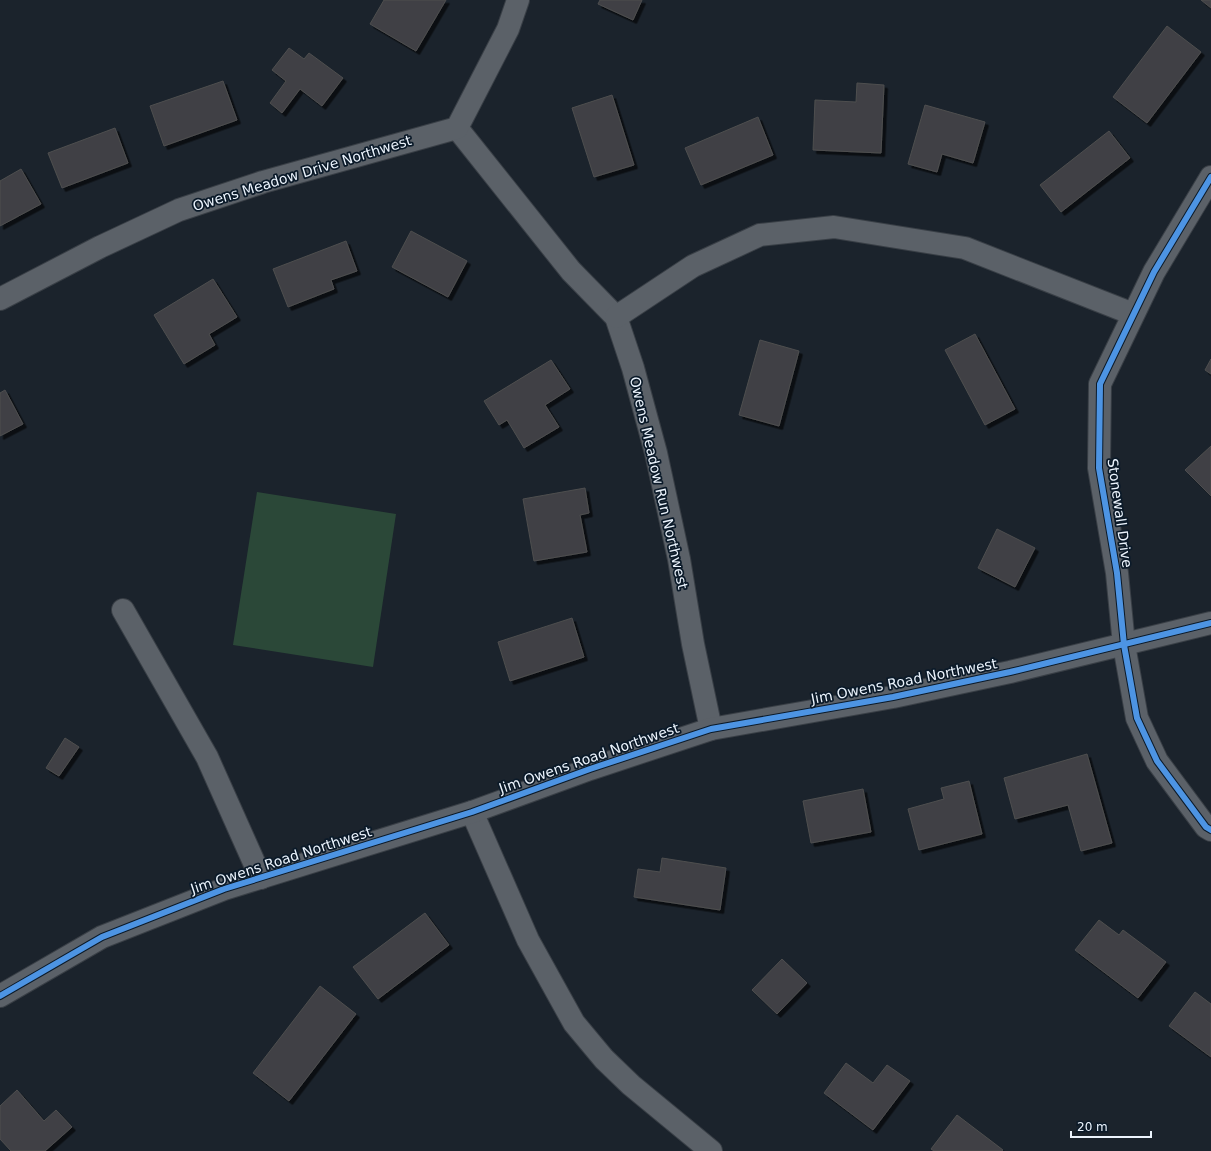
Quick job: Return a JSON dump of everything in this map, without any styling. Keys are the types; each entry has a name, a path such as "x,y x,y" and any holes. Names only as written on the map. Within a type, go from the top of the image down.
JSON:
{"street":[{"path":"457,128 508,28 518,0"},
{"name":"Owens Meadow Drive Northwest","path":"0,299 100,247 179,210 263,182 457,128"},
{"name":"Owens Meadow Run Northwest","path":"457,128 571,271 616,317 633,368 656,453 679,559 693,644 711,729"},
{"name":"Stonewall Drive","path":"1211,177 1154,272 1100,384 1099,468 1116,573 1124,644 1137,718 1157,761 1206,827 1211,830"},
{"path":"616,317 693,266 760,234 834,227 965,248 1133,314"},
{"path":"123,610 207,757 261,878"},
{"name":"Jim Owens Road Northwest","path":"0,996 102,936 224,889 472,812 590,769 711,729 893,697 1010,672 1211,623"},
{"path":"472,812 528,940 574,1023 604,1059 631,1085 711,1151"}],"green space":[{"path":"257,492 396,514 373,667 233,645"}],"building":[{"path":"384,0 446,0 416,51 370,24"},
{"path":"600,0 642,0 633,20 598,4"},
{"path":"1201,0 1211,0 1211,8"},
{"path":"1167,26 1201,52 1147,123 1113,97"},
{"path":"289,48 304,59 309,53 343,78 322,106 300,89 282,113 270,103 286,81 272,70"},
{"path":"223,81 237,120 164,146 150,106"},
{"path":"857,83 884,85 881,153 813,150 815,100 856,102"},
{"path":"612,95 634,165 594,177 572,108"},
{"path":"925,105 985,122 973,163 942,154 937,172 908,164"},
{"path":"758,117 773,155 701,185 685,148"},
{"path":"115,128 128,163 62,188 48,153"},
{"path":"1109,131 1130,158 1061,212 1040,185"},
{"path":"21,169 41,204 0,226 0,181"},
{"path":"411,231 467,261 448,297 392,267"},
{"path":"346,241 357,271 331,280 334,289 288,307 273,269"},
{"path":"213,279 237,317 209,334 215,345 184,364 154,315"},
{"path":"975,334 1015,409 985,425 945,350"},
{"path":"760,340 799,351 779,426 739,415"},
{"path":"1211,359 1211,374 1205,370"},
{"path":"551,360 570,389 545,405 559,427 524,448 507,420 499,425 484,401"},
{"path":"5,390 23,424 0,436 0,393"},
{"path":"1211,446 1211,496 1185,470"},
{"path":"585,488 589,513 580,515 587,552 534,561 523,499"},
{"path":"997,529 1035,548 1015,587 978,568"},
{"path":"572,618 584,657 510,681 498,642"},
{"path":"65,738 79,747 59,776 46,768"},
{"path":"1087,754 1112,843 1081,851 1068,805 1015,819 1004,778"},
{"path":"969,781 982,834 919,850 908,809 944,799 941,788"},
{"path":"863,789 871,832 811,843 803,801"},
{"path":"662,858 726,868 720,910 634,897 638,869 660,872"},
{"path":"425,913 449,945 378,999 353,967"},
{"path":"1099,920 1119,935 1123,930 1166,962 1138,998 1075,950"},
{"path":"782,959 807,983 777,1014 752,990"},
{"path":"320,986 356,1014 289,1101 253,1073"},
{"path":"1195,992 1211,1004 1211,1057 1169,1026"},
{"path":"846,1063 873,1083 887,1065 910,1081 873,1130 824,1093"},
{"path":"17,1090 44,1121 56,1110 72,1127 45,1151 11,1151 0,1139 0,1106"},
{"path":"957,1115 1003,1150 934,1151 931,1149"}],"cycle path":[{"path":"1211,177 1154,272 1100,384 1099,468 1117,573 1124,645 1137,718 1157,761 1206,827 1211,830"},
{"path":"0,996 102,937 224,889 472,812 590,769 711,729 893,697 1010,672 1211,623"}]}
